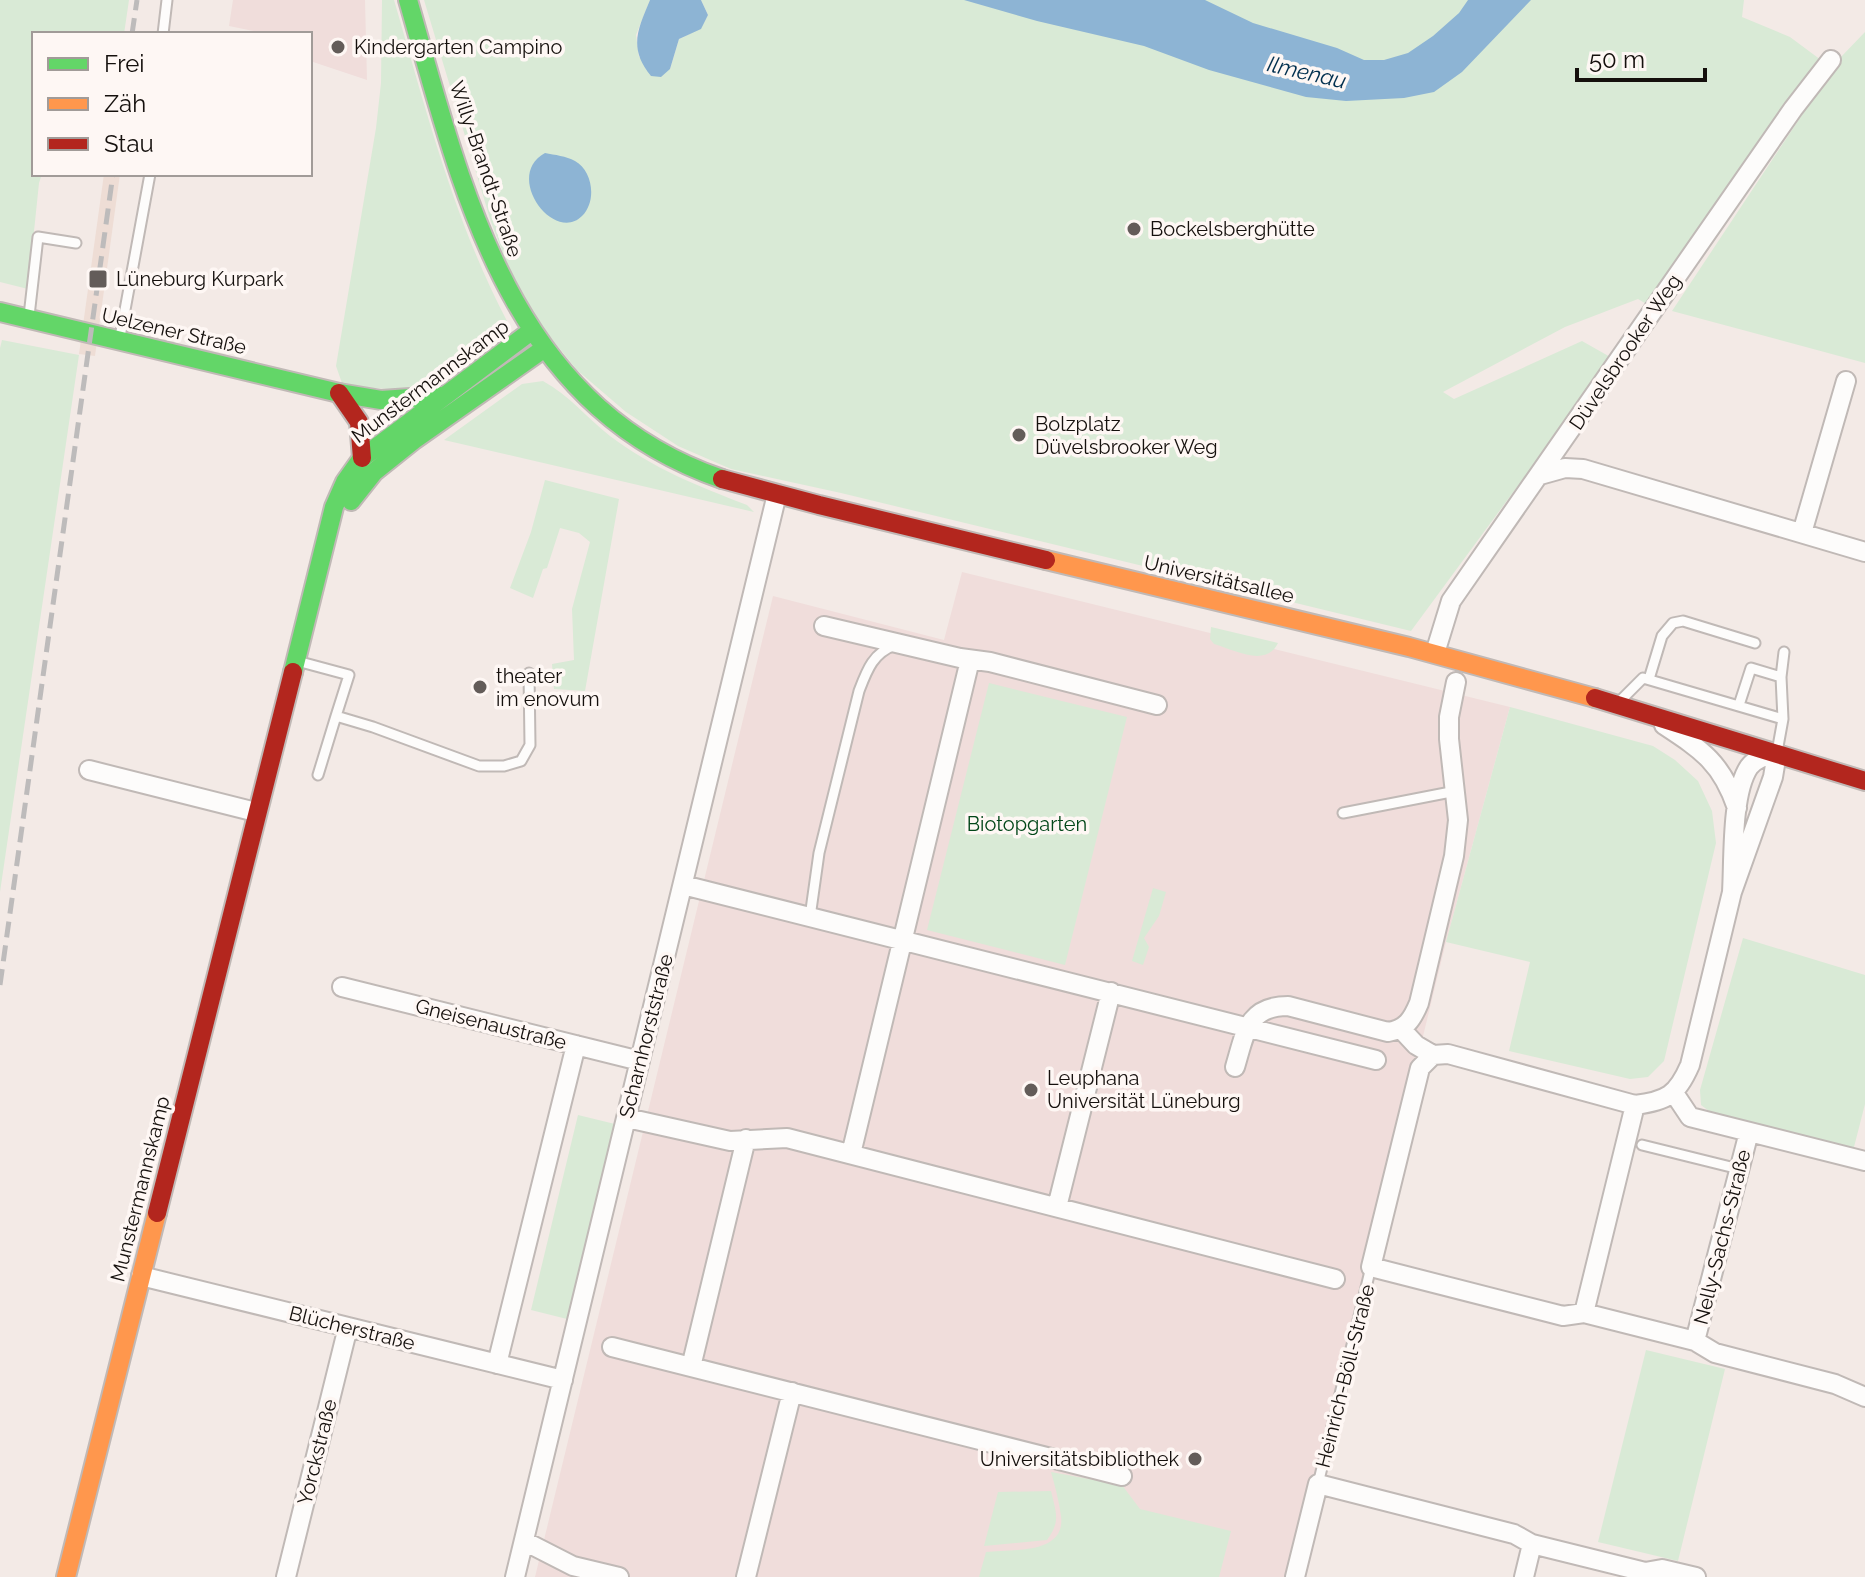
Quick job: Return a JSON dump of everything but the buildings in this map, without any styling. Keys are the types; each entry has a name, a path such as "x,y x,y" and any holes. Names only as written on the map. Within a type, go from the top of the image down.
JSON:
{"street":[{"name":"Willy-Brandt-Straße","path":"408,0 477,222 495,266 542,350 596,408 643,443 698,471 777,494"},
{"name":"Düvelsbrooker Weg","path":"1435,653 1451,601 1793,109 1831,60"},
{"name":"Uelzener Straße","path":"0,312 339,393 381,400 444,395"},
{"name":"Munstermannskamp","path":"322,553 357,492 409,432 444,395 530,332"},
{"name":"Munstermannskamp","path":"66,1577 334,507 345,482 362,458 542,350"},
{"path":"1802,533 1846,381"},
{"path":"339,393 355,412 361,428 362,458"},
{"name":"Uelzener Straße","path":"339,393 409,432"},
{"path":"381,400 397,412 409,432"},
{"path":"1540,475 1565,468 1583,469 1865,552"},
{"name":"Universitätsallee","path":"777,494 1435,653 1618,704 1865,781"},
{"name":"Scharnhorststraße","path":"515,1577 777,494"},
{"path":"824,626 990,662 1157,705"},
{"path":"851,1154 970,660"},
{"path":"1235,1067 1247,1026 1257,1014 1272,1006 1288,1006 1388,1032 1402,1030 1413,1017 1454,856 1458,820 1449,717 1456,682"},
{"name":"Universitätsallee","path":"1650,714 1702,750 1719,767 1730,786 1738,811"},
{"path":"1402,1030 1416,1045 1433,1055 1448,1054 1635,1105 1658,1102 1674,1093 1690,1065 1732,892 1773,777 1777,753 1760,757 1749,768 1741,789 1732,892"},
{"path":"89,770 256,812"},
{"path":"683,885 1376,1060"},
{"name":"Gneisenaustraße","path":"342,987 640,1061"},
{"path":"1057,1207 1111,992"},
{"path":"497,1364 576,1045"},
{"name":"Heinrich-Böll-Straße","path":"1433,1055 1420,1068 1371,1267 1563,1316 1584,1313"},
{"name":"Nelly-Sachs-Straße","path":"1674,1093 1690,1117 1865,1161"},
{"path":"1584,1313 1635,1105"},
{"path":"627,1118 730,1141 787,1138 1335,1279"},
{"name":"Nelly-Sachs-Straße","path":"1695,1341 1749,1132"},
{"path":"691,1367 746,1139"},
{"name":"Blücherstraße","path":"141,1276 563,1380"},
{"name":"Nelly-Sachs-Straße","path":"1584,1313 1695,1341 1715,1353 1835,1384 1865,1397"},
{"name":"Yorckstraße","path":"286,1577 348,1327"},
{"path":"612,1347 1122,1476"},
{"path":"746,1577 792,1392"},
{"path":"1295,1577 1318,1484 1514,1534 1532,1544 1644,1575 1662,1569 1696,1577"},
{"path":"524,1541 573,1566 619,1577"},
{"path":"1524,1577 1532,1544"}],"lane":[{"path":"163,32 167,0"},
{"path":"119,341 150,176"},
{"path":"29,319 38,237 76,243"},
{"path":"1649,679 1662,636 1673,623 1683,621 1755,643"},
{"path":"810,917 819,853 859,691 868,666 884,649 898,644"},
{"path":"1777,753 1783,719 1781,677 1784,652"},
{"path":"294,660 349,675 318,775"},
{"path":"1456,682 1461,660"},
{"path":"1739,705 1751,668 1781,677"},
{"path":"336,716 479,766 504,766 521,761 530,745 529,673"},
{"path":"1618,704 1643,678 1783,719"},
{"path":"1343,813 1456,791"},
{"path":"1642,1145 1739,1169"},
{"name":"Heinrich-Böll-Straße","path":"1318,1484 1371,1267"}],"shaded area":[{"name":"Kindergarten Campino","path":"233,0 365,0 367,80 312,62 312,32 258,32 229,26"},
{"path":"104,176 120,176 95,356 79,354"},
{"name":"Leuphana Universität Lüneburg","path":"962,572 1510,707 1446,942 1291,1577 535,1577 773,596 944,640"}],"green space":[{"path":"0,0 129,0 124,32 32,32 32,176 41,176 28,289 0,282"},
{"path":"382,0 394,0 456,204 507,321 495,350 435,392 343,386 336,366 376,128 381,83"},
{"path":"424,0 650,0 636,35 639,57 670,69 679,39 701,28 708,15 701,0 1744,0 1742,17 1790,37 1821,60 1648,305 1638,299 1565,327 1443,392 1454,399 1582,341 1612,358 1411,631 731,469 678,446 626,412 577,370 538,322 513,279 491,222"},
{"path":"1865,32 1865,363 1672,311 1839,59"},
{"path":"2,340 79,355 0,892 0,348"},
{"path":"543,381 642,458 747,505 754,512 444,440 522,384"},
{"path":"545,480 619,499 585,691 554,689 552,664 574,660 572,609 590,542 579,533 560,528 533,598 510,588 531,532"},
{"path":"1211,627 1278,643 1266,655 1240,653 1214,644 1210,639"},
{"name":"Biotopgarten","path":"989,683 1127,717 1065,965 927,930"},
{"path":"1510,707 1653,746 1675,760 1698,781 1712,811 1716,843 1664,1061 1648,1077 1630,1079 1509,1051 1530,962 1446,942"},
{"path":"1153,888 1166,892 1159,916 1144,938 1149,947 1143,965 1132,961"},
{"path":"1743,938 1865,975 1865,1104 1853,1151 1713,1114 1701,1105 1700,1090"},
{"path":"578,1115 619,1125 571,1320 531,1310"},
{"path":"1646,1350 1725,1369 1678,1561 1598,1542"},
{"path":"1051,1472 1122,1485 1140,1509 1231,1531 1219,1577 979,1577 986,1552 1035,1548 1055,1538 1060,1529 1061,1516"},
{"path":"1051,1491 1056,1522 1047,1540 984,1546 998,1492"}],"water":[{"path":"650,0 701,0 708,15 701,29 679,39 670,69 661,77 651,76 637,47 639,29"},
{"name":"Ilmenau","path":"964,0 1205,0 1253,23 1337,48 1364,60 1384,60 1408,53 1433,36 1459,13 1468,0 1531,0 1462,72 1434,92 1404,98 1346,101 1306,97 1209,70 1144,46"},
{"path":"545,153 575,161 589,179 591,195 587,210 571,222 558,221 547,214 537,204 531,190 529,176 533,163"}],"railway":[{"path":"132,32 137,0"},
{"path":"0,985 113,176"}],"traffic: fast":[{"path":"408,0 450,146 475,217 506,284 544,346 591,400 650,445 722,479"},
{"path":"0,312 339,393 381,400 440,396"},
{"path":"293,672 334,507 345,482 362,458 530,332"},
{"path":"351,501 374,472 414,440 542,350"}],"traffic: slow":[{"path":"1046,560 1409,647 1595,698"},
{"path":"66,1577 157,1213"}],"traffic: jam":[{"path":"339,393 359,422 362,458"},
{"path":"722,479 1046,560"},
{"path":"157,1213 293,672"},
{"path":"1595,698 1865,781"}],"place":[{"name":"Kindergarten Campino","path":"338,47"},
{"name":"Bockelsberghütte","path":"1134,229"},
{"name":"Lüneburg Kurpark","path":"98,279"},
{"name":"Bolzplatz Düvelsbrooker Weg","path":"1019,435"},
{"name":"theater im enovum","path":"480,687"},
{"name":"Leuphana Universität Lüneburg","path":"1031,1090"},
{"name":"Universitätsbibliothek","path":"1195,1459"}]}
